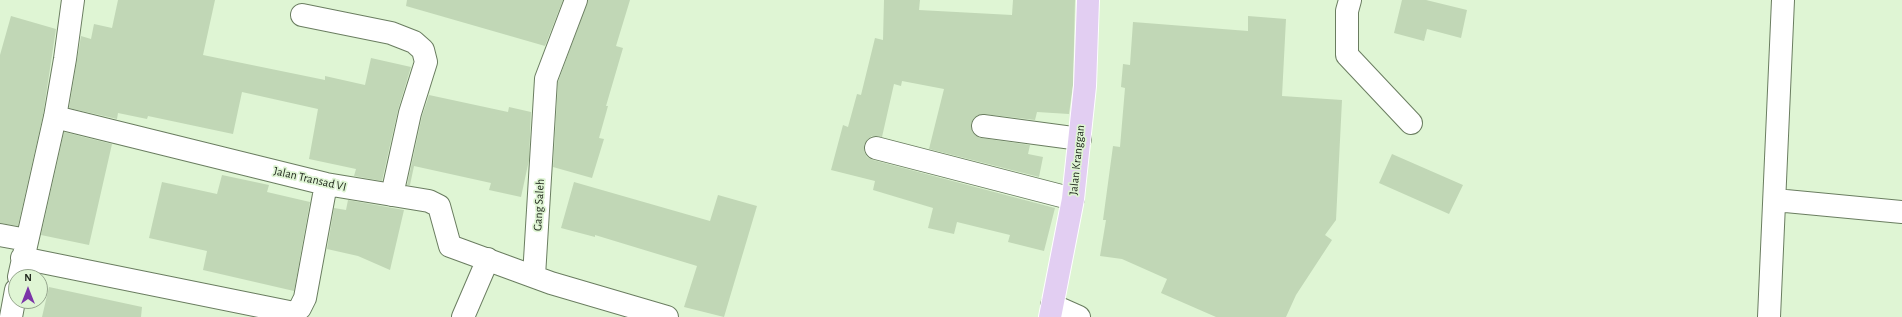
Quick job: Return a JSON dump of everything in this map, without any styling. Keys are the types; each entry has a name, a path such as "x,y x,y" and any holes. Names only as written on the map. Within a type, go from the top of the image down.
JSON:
{"main road":[{"name":"Jalan Kranggan","path":"1051,311 1073,199 1085,86 1088,0"}],"street":[{"path":"22,258 55,117 66,59 73,0"},
{"name":"Gang Saleh","path":"534,276 546,79 576,0"},
{"path":"1350,0 1347,11 1347,55 1410,123"},
{"path":"1769,317 1783,0"},
{"path":"302,15 391,33 414,42 423,50 426,62 410,113 392,195"},
{"name":"Jalan Transad VI","path":"55,117 326,184 429,201 439,206 450,246 534,276"},
{"path":"983,126 1080,139"},
{"path":"876,148 1073,199"},
{"path":"0,235 22,258 294,313 300,308 305,298 326,184"},
{"path":"1775,200 1902,212"},
{"path":"463,317 488,259"},
{"path":"534,276 551,283 667,317"},
{"path":"1051,311 1079,317"}],"building":[{"path":"118,0 215,0 203,55 325,80 325,76 365,85 371,58 411,67 398,110 382,181 354,176 356,169 309,159 318,109 242,92 233,134 148,116 147,119 118,113 117,119 69,108 81,36 91,39 94,24 112,28"},
{"path":"407,0 563,0 545,46 406,6"},
{"path":"588,0 630,0 616,46 623,48 606,106 608,106 599,138 604,139 592,178 553,167 558,82"},
{"path":"884,0 920,0 919,10 1012,15 1013,0 1075,0 1073,85 1069,114 1037,112 1035,120 984,114 978,115 973,119 971,124 972,131 976,136 981,138 1030,145 1028,154 1043,157 1039,177 929,149 944,89 902,81 901,86 894,84 882,137 872,136 864,145 864,151 867,157 873,160 1055,208 1044,251 1008,242 1010,235 957,222 954,234 928,228 933,208 873,190 875,181 831,170 843,125 848,127 857,94 861,95 875,38 883,40"},
{"path":"1402,0 1426,0 1467,10 1461,38 1427,29 1424,41 1394,33"},
{"path":"11,16 56,29 43,115 18,226 0,223 0,55"},
{"path":"1248,16 1286,19 1282,96 1342,100 1336,220 1325,235 1332,240 1296,295 1286,317 1216,317 1161,293 1167,279 1122,259 1100,256 1106,220 1103,220 1113,146 1120,147 1125,88 1121,87 1123,64 1130,65 1133,22 1248,31"},
{"path":"429,95 508,112 509,107 531,112 529,160 521,197 489,190 491,183 414,166 410,185 407,185 422,116"},
{"path":"64,132 112,144 89,245 41,235"},
{"path":"1392,154 1463,185 1449,214 1379,183"},
{"path":"222,175 269,185 267,192 310,202 294,291 203,270 207,251 149,238 162,182 217,194"},
{"path":"574,182 710,221 718,195 757,206 724,317 684,307 697,266 595,235 595,237 561,228"},
{"path":"348,200 404,210 390,270 358,256 327,249 334,208 346,210"},
{"path":"49,287 142,307 141,317 42,317 44,309 48,309"}]}
